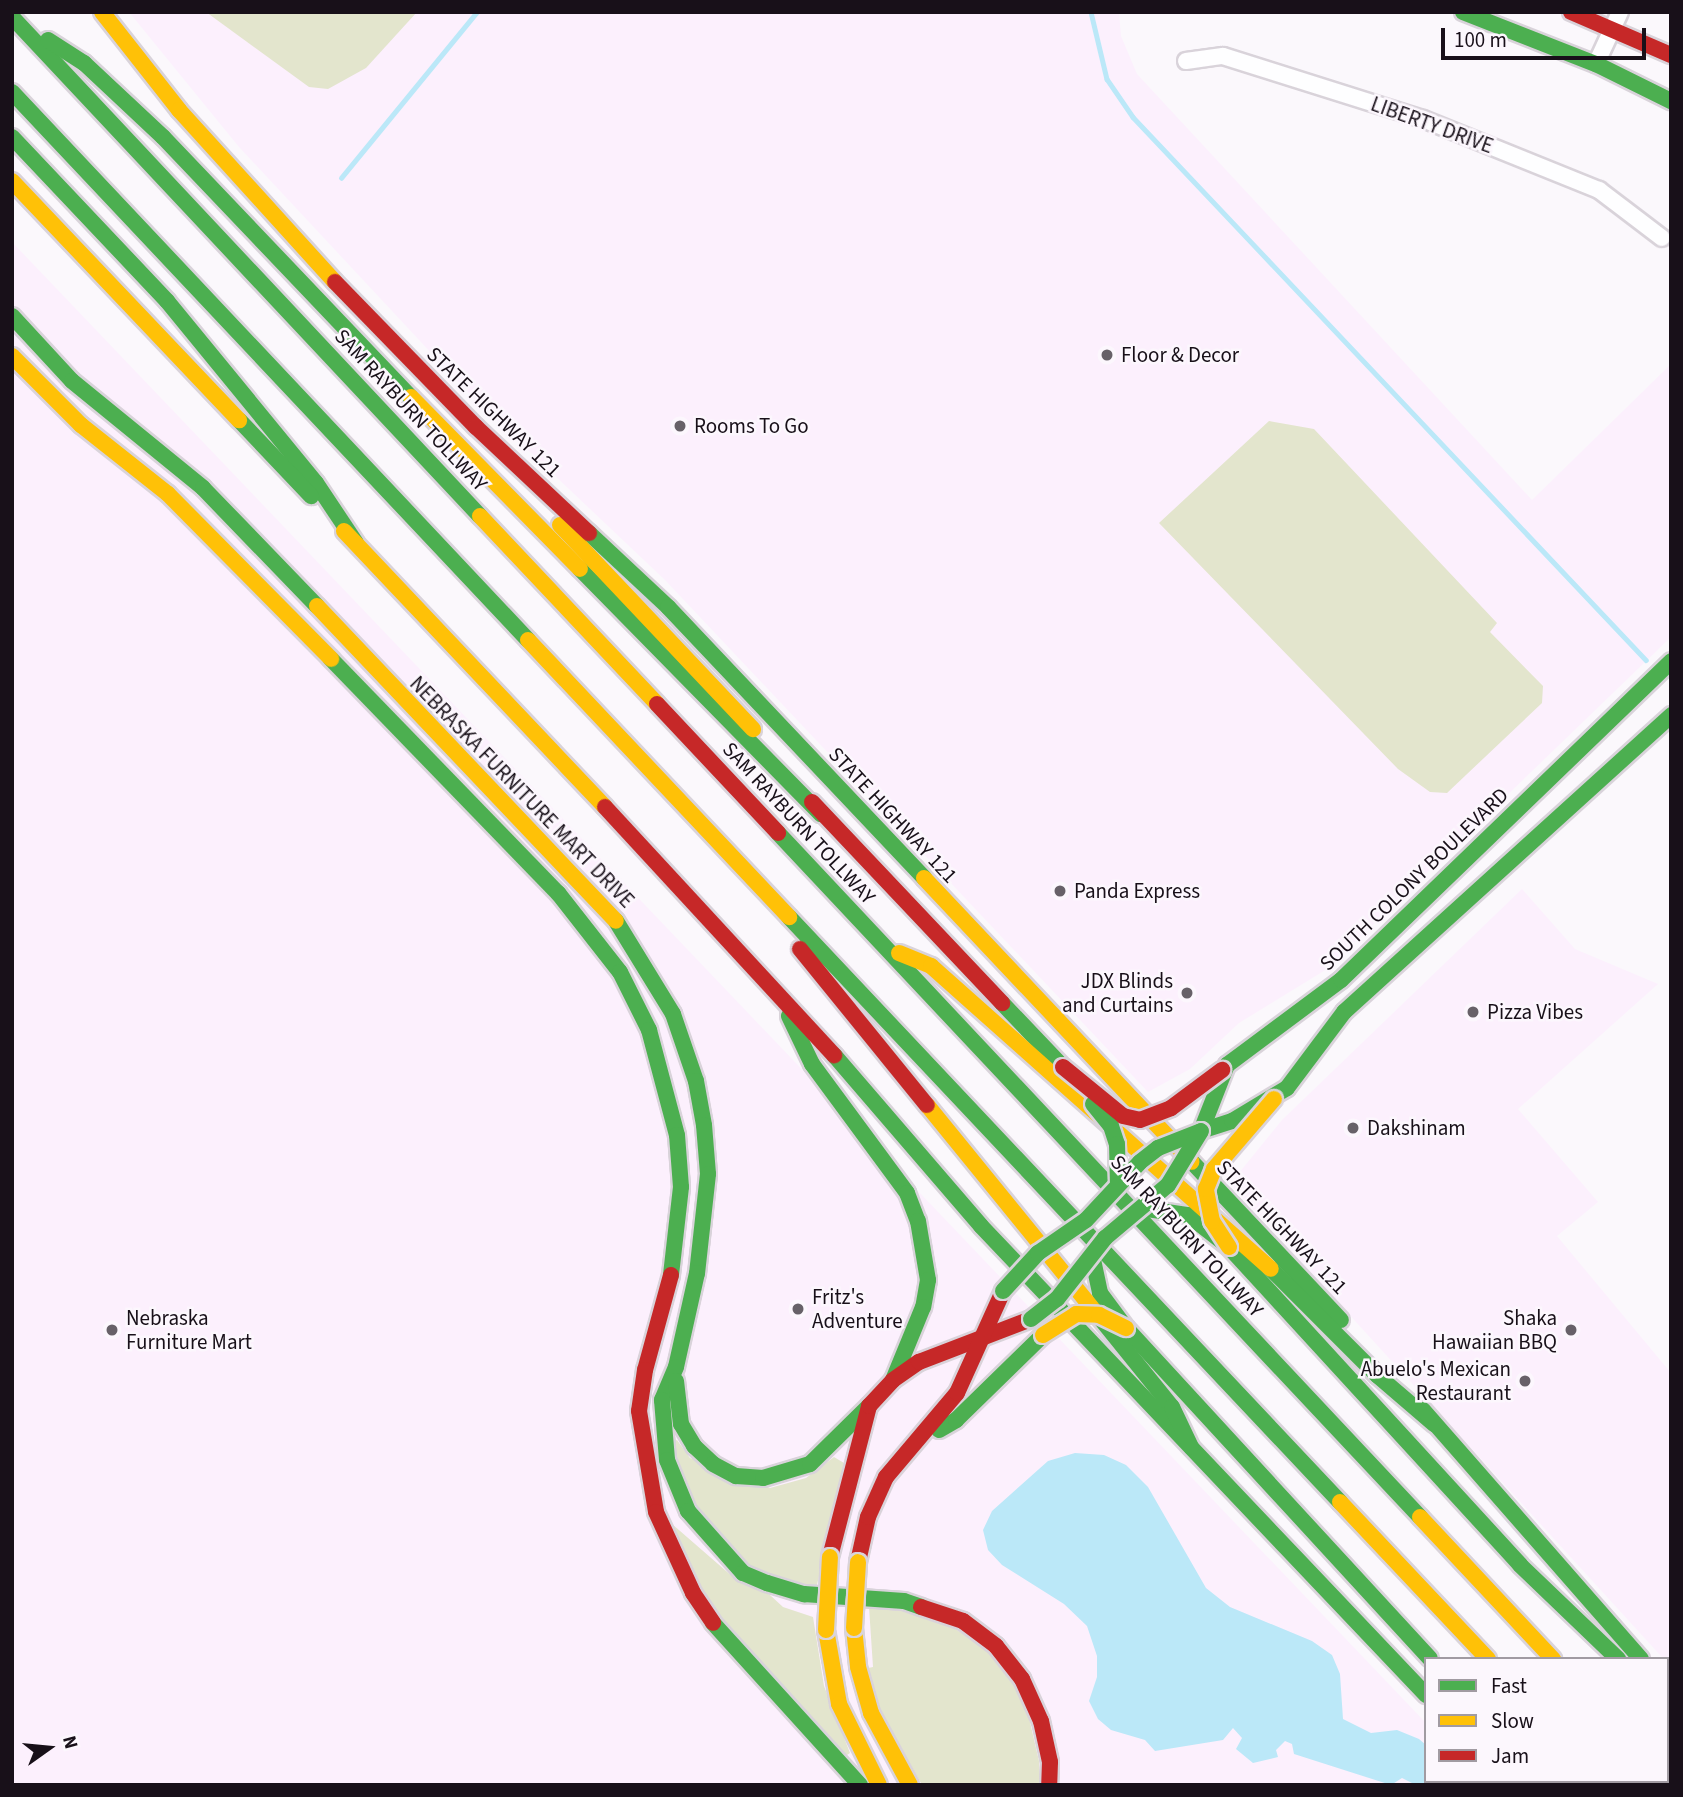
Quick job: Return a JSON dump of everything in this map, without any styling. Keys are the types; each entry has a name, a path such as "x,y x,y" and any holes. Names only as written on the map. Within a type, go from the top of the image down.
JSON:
{"main road":[{"name":"STATE HIGHWAY 121","path":"102,12 188,121 322,269 476,427 677,617 1407,1390 1639,1657"},
{"path":"1463,12 1596,64 1671,101"},
{"path":"1571,12 1671,55"},
{"path":"12,17 84,63 163,137 344,329 821,814 1063,1067 1111,1126 1120,1161 1118,1184"},
{"name":"SAM RAYBURN TOLLWAY","path":"12,17 1551,1657"},
{"path":"12,92 1486,1657"},
{"path":"12,137 167,302 316,482 356,543"},
{"path":"12,181 776,988 981,1226 1424,1693"},
{"name":"NEBRASKA FURNITURE MART DRIVE","path":"12,316 72,381 211,497 575,874 624,931 673,1014 695,1081 708,1174 697,1273 676,1367 662,1400 667,1460 688,1511 743,1573 804,1594 905,1601 963,1621 996,1646 1022,1679 1041,1720 1050,1762 1049,1785"},
{"path":"12,356 81,425 168,494 236,561 558,893 592,931 620,972 649,1030 667,1088 677,1135 681,1188 669,1292 645,1370 639,1411 656,1512 693,1593 717,1628 860,1785"},
{"path":"476,427 551,516 727,697 821,814"},
{"name":"SOUTH COLONY BOULEVARD","path":"1063,1067 1123,1116 1140,1119 1171,1108 1240,1055 1309,1008 1671,661"},
{"path":"1616,1657 1520,1565 1229,1247 1212,1221 1206,1189 1214,1169 1280,1093 1344,1012 1480,893 1671,715"},
{"path":"1471,852 1494,880"},
{"path":"740,864 825,984 1172,1407 1192,1447"},
{"path":"1455,868 1480,893"},
{"path":"889,950 931,966 1248,1246 1378,1376 1434,1424"},
{"path":"676,1367 675,1402 681,1424 713,1464 736,1476 763,1478 810,1464 869,1406 892,1380 923,1307 928,1280 918,1221 907,1193 812,1064 776,988"},
{"path":"892,1380 943,1351 1031,1319 1057,1299 1092,1255 1168,1185 1201,1130 1222,1070"},
{"path":"910,1785 871,1713 858,1667 854,1628 858,1562 868,1517 886,1477 916,1445 957,1393 1003,1291 1038,1252 1086,1220 1118,1184 1158,1148 1201,1130 1232,1121 1280,1093"},
{"path":"1140,1208 1188,1215 1229,1247"},
{"path":"1092,1255 1100,1293 1126,1328 1428,1657"},
{"path":"916,1445 956,1420 1043,1335 1076,1314 1099,1315 1126,1328"},
{"path":"869,1406 830,1557 826,1630 839,1704 860,1754 879,1785"},
{"path":"646,1462 670,1511 699,1546 719,1563 743,1573"}],"street":[{"path":"1596,64 1620,12"},
{"name":"LIBERTY DRIVE","path":"1186,61 1223,57 1423,119 1599,190 1662,238"}],"shaded area":[{"path":"129,12 1119,12 1121,36 1137,74 1532,500 1671,364 1671,637 1327,969 1239,1023 1190,1069 1148,1092 665,580 476,401 239,147"},
{"path":"12,242 1424,1721 1424,1783 1484,1785 12,1785"},
{"path":"1522,889 1575,949 1658,984 1518,1109 1598,1202 1557,1236 1671,1373 1671,1667 1669,1657 1662,1657 1230,1184 1282,1120"}],"green space":[{"path":"206,12 417,12 366,68 328,89 309,87"},
{"path":"1269,421 1314,429 1497,623 1490,632 1543,686 1542,703 1447,793 1430,792 1398,769 1159,523"},
{"path":"677,1440 690,1458 770,1488 806,1478 834,1457 844,1463 817,1585 795,1584 747,1565 697,1514 669,1443"},
{"path":"672,1524 733,1577 770,1595 783,1607 813,1617 824,1686 850,1753 841,1759 717,1620"},
{"path":"869,1607 893,1608 942,1620 985,1649 1012,1682 1027,1709 1039,1761 1040,1785 922,1785 881,1712 868,1668 873,1667"}],"water":[{"path":"1075,1453 1104,1455 1126,1465 1148,1487 1206,1588 1230,1607 1312,1641 1332,1655 1340,1674 1343,1719 1371,1733 1397,1730 1419,1739 1424,1743 1424,1783 1459,1785 1416,1785 1402,1778 1391,1785 1294,1754 1292,1744 1285,1741 1276,1750 1278,1757 1253,1763 1236,1749 1242,1738 1233,1728 1223,1740 1155,1751 1145,1740 1111,1730 1098,1719 1089,1701 1097,1677 1097,1656 1087,1626 1064,1604 1002,1565 988,1550 983,1530 992,1511 1048,1461"}],"waterway":[{"path":"341,178 477,12"},
{"path":"1091,12 1107,79 1133,117 1646,660"}],"traffic: fast":[{"path":"1463,12 1596,64 1671,101"},
{"path":"12,17 480,516"},
{"path":"48,40 84,63 163,137 411,397"},
{"path":"12,92 528,640"},
{"path":"12,137 167,301 316,483 356,543"},
{"path":"12,316 72,381 203,488 317,606"},
{"path":"239,420 311,496"},
{"path":"589,533 668,607 924,878"},
{"path":"580,569 821,814"},
{"path":"331,659 558,893 620,972 649,1030 677,1135 681,1187 671,1275"},
{"path":"1201,1131 1227,1065 1341,980 1671,661"},
{"path":"1201,1131 1232,1121 1287,1088 1344,1012 1671,715"},
{"path":"778,833 1420,1517"},
{"path":"789,917 1340,1502"},
{"path":"616,921 673,1014 696,1081 704,1125 708,1174 697,1273 676,1367 662,1400 667,1460 688,1511 743,1573 767,1583 804,1594 904,1601 921,1607"},
{"path":"1002,1003 1063,1067"},
{"path":"789,1016 812,1064 907,1193 918,1221 928,1280 923,1307 893,1380"},
{"path":"834,1055 981,1226 1424,1693"},
{"path":"1093,1104 1111,1126 1117,1144 1118,1184"},
{"path":"1003,1291 1038,1253 1086,1220 1140,1162 1158,1148 1201,1131"},
{"path":"1031,1319 1057,1299 1105,1238 1168,1185 1201,1131"},
{"path":"1192,1162 1341,1320"},
{"path":"1140,1208 1188,1215 1229,1247 1520,1565 1616,1657"},
{"path":"1092,1255 1100,1293 1126,1328 1428,1657"},
{"path":"1271,1269 1378,1376 1434,1424"},
{"path":"1092,1308 1172,1407 1191,1447"},
{"path":"939,1430 956,1420 1043,1335"},
{"path":"676,1381 681,1424 694,1446 713,1464 736,1476 763,1478 810,1464 869,1406"},
{"path":"1423,1410 1639,1657"},
{"path":"713,1623 860,1785"}],"traffic: slow":[{"path":"102,12 179,110 335,282"},
{"path":"12,181 239,420"},
{"path":"12,356 81,425 168,494 331,659"},
{"path":"411,397 580,569"},
{"path":"480,516 657,704"},
{"path":"560,525 753,729"},
{"path":"344,531 605,807"},
{"path":"317,606 616,921"},
{"path":"528,640 789,917"},
{"path":"924,878 1192,1162"},
{"path":"899,953 931,966 1271,1269"},
{"path":"1229,1247 1212,1221 1206,1189 1214,1169 1274,1099"},
{"path":"927,1105 1092,1308"},
{"path":"1043,1335 1076,1314 1099,1315 1126,1328"},
{"path":"1340,1502 1486,1657"},
{"path":"1420,1517 1551,1657"},
{"path":"826,1630 830,1557"},
{"path":"854,1628 858,1562"},
{"path":"854,1628 858,1667 871,1713 910,1785"},
{"path":"826,1630 839,1704 879,1785"}],"traffic: jam":[{"path":"1571,12 1671,55"},
{"path":"335,282 476,427 589,533"},
{"path":"657,704 778,833"},
{"path":"812,802 1002,1003"},
{"path":"605,807 834,1055"},
{"path":"800,949 927,1105"},
{"path":"1063,1067 1123,1116 1140,1120 1171,1108 1222,1070"},
{"path":"671,1275 645,1370 639,1411 656,1512 693,1593 713,1623"},
{"path":"858,1562 868,1517 886,1477 957,1393 1003,1291"},
{"path":"830,1557 869,1406 893,1380 919,1362 1031,1319"},
{"path":"921,1607 963,1621 996,1646 1022,1679 1041,1721 1050,1762 1049,1785"}],"place":[{"name":"Floor & Decor","path":"1107,355"},
{"name":"Rooms To Go","path":"680,426"},
{"name":"Panda Express","path":"1060,891"},
{"name":"JDX Blinds and Curtains","path":"1187,993"},
{"name":"Pizza Vibes","path":"1473,1012"},
{"name":"Dakshinam","path":"1353,1128"},
{"name":"Fritz's Adventure","path":"798,1309"},
{"name":"Nebraska Furniture Mart","path":"112,1330"},
{"name":"Shaka Hawaiian BBQ","path":"1571,1330"},
{"name":"Abuelo's Mexican Restaurant","path":"1525,1381"}]}
